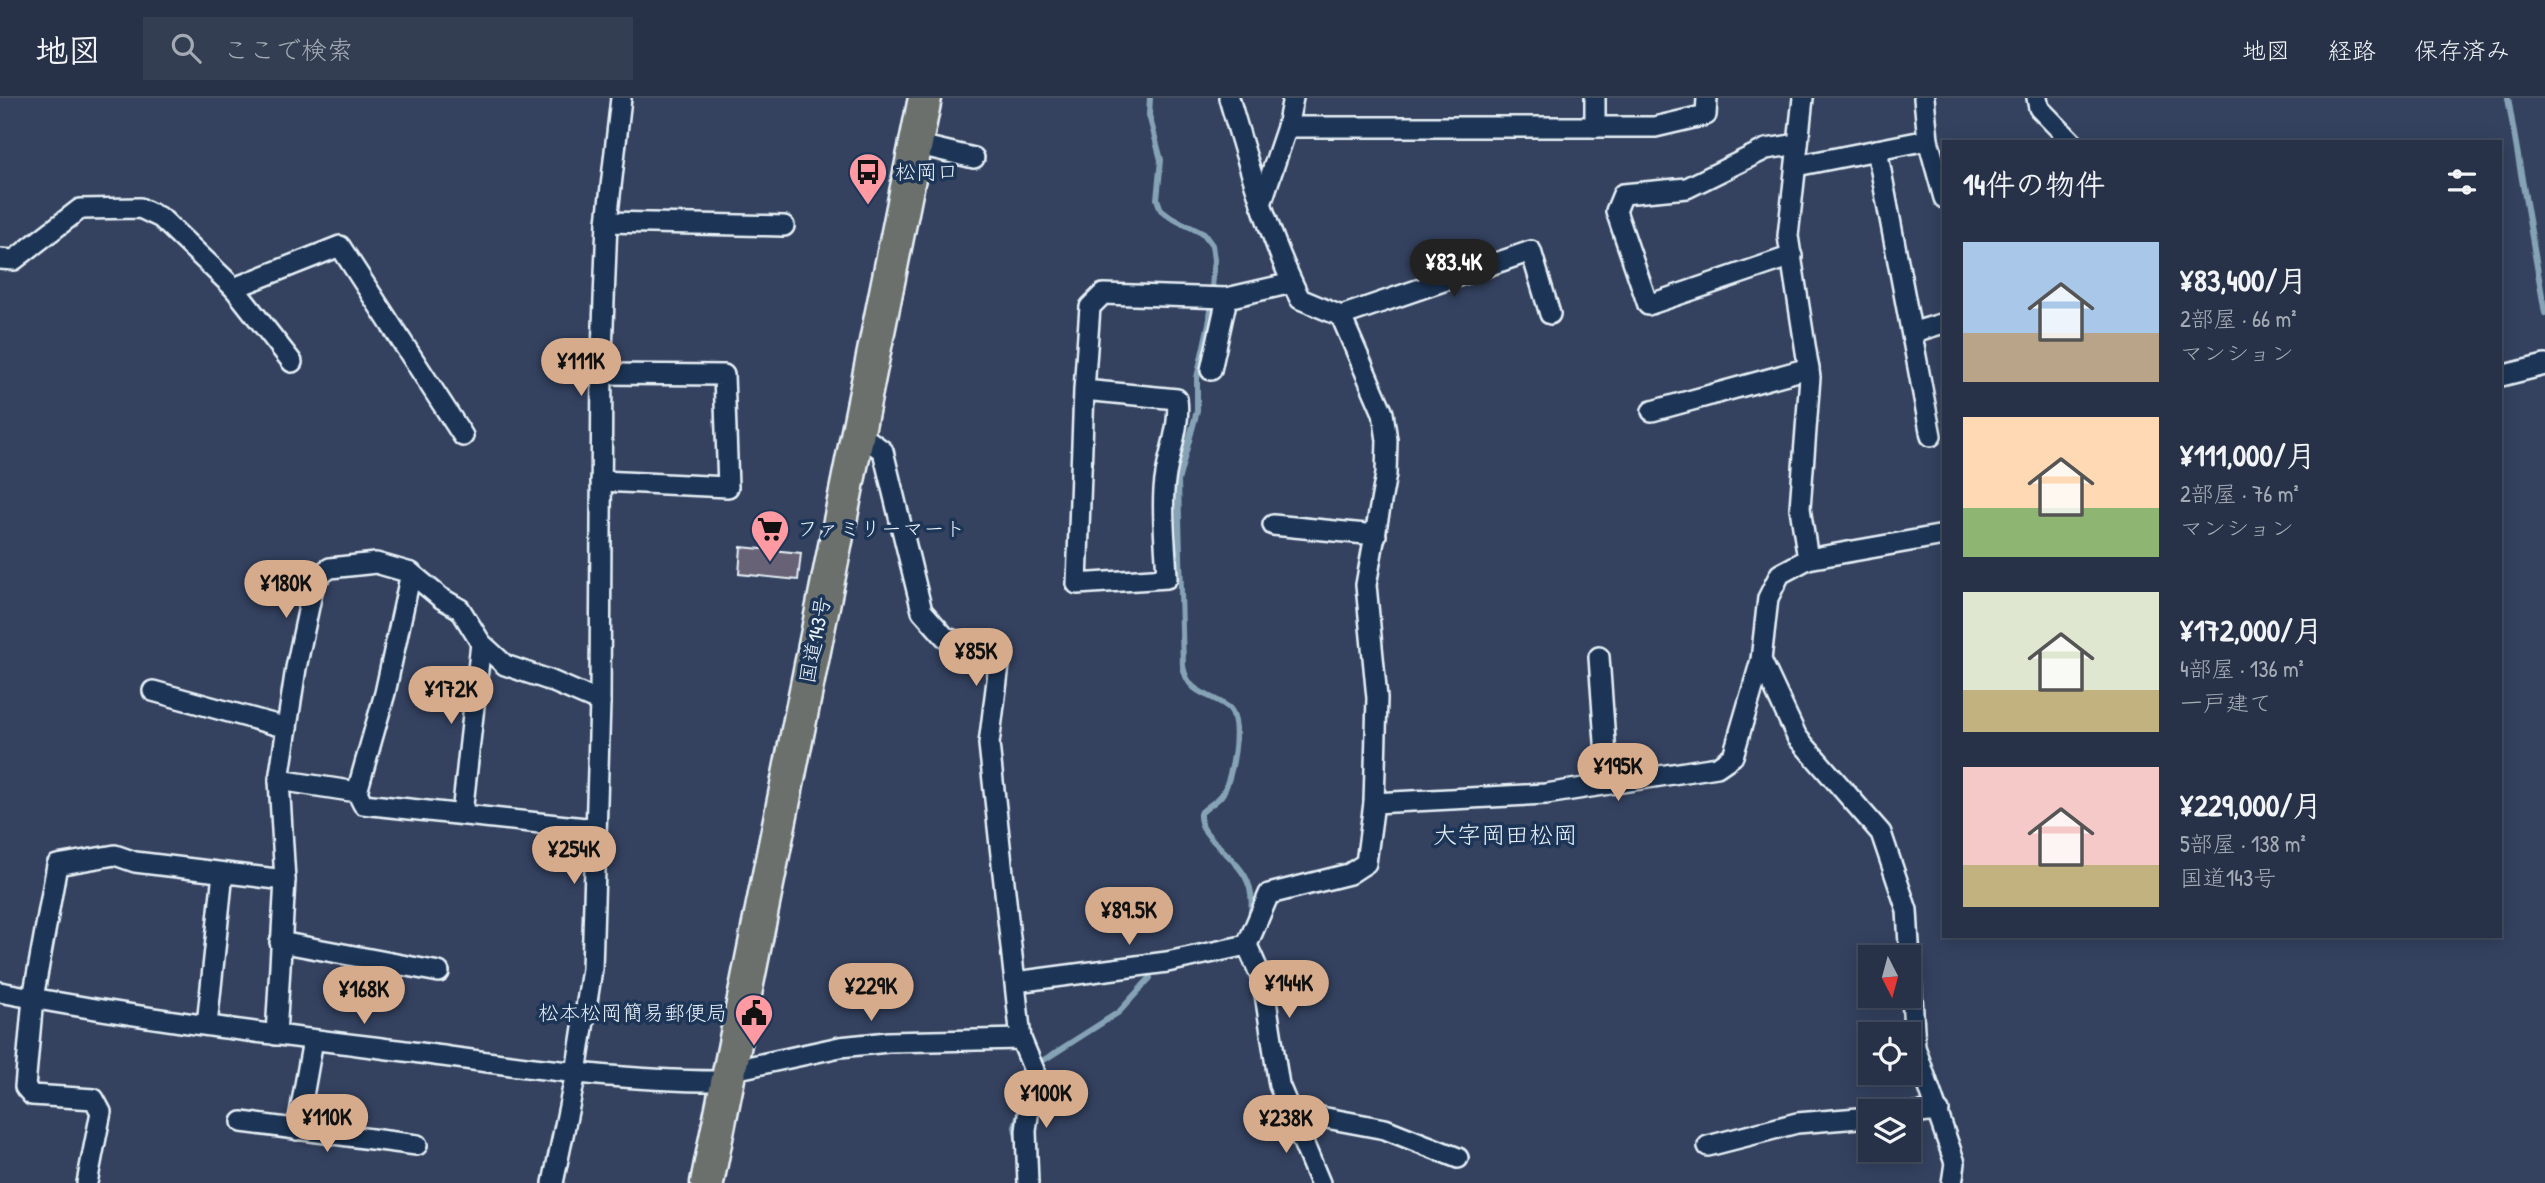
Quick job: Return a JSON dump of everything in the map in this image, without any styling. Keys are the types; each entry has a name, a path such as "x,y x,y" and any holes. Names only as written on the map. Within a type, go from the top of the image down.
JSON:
{"highway":[{"name":"国道143号","path":"708,1183 925,98"}],"street":[{"path":"553,1183 576,1073 592,969 600,702 602,374 607,222 621,98"},
{"path":"1229,98 1261,204 1300,299 1341,316 1531,251 1550,314"},
{"path":"1261,204 1287,127 1293,98"},
{"path":"1595,98 1595,127"},
{"path":"1287,127 1655,127 1706,115 1707,98"},
{"path":"1803,98 1788,236 1809,368 1800,508 1808,559"},
{"path":"1924,98 1928,140 1942,191"},
{"path":"2037,98 2039,108 2070,140"},
{"path":"1796,166 1928,140"},
{"path":"915,144 974,158"},
{"path":"1792,256 1648,305 1616,211 1623,194 1687,188 1766,149 1798,144"},
{"path":"1877,150 1914,332 1931,436"},
{"path":"0,259 14,260 80,209 140,208 160,218 234,288 292,362"},
{"path":"607,222 784,226"},
{"path":"234,288 340,246 463,436"},
{"path":"1084,390 1177,399 1180,423 1170,452 1164,491 1167,578 1077,584 1084,390 1090,307 1103,293 1219,297 1292,283"},
{"path":"1211,370 1219,297"},
{"path":"1320,1183 1279,1085 1262,981 1247,945 1269,894 1349,874 1366,863 1374,803 1377,698 1366,585 1376,535 1387,440 1383,413 1341,316"},
{"path":"1914,332 1942,324"},
{"path":"2502,376 2545,365"},
{"path":"1652,411 1809,368"},
{"path":"601,481 728,487 724,375 602,374"},
{"path":"857,432 883,451 922,611 944,637 1000,657 989,744 991,791 1021,1039 1033,1067 1026,1131 1028,1183"},
{"path":"1273,525 1376,535"},
{"path":"1374,803 1546,794 1717,767 1733,756 1761,660 1768,598 1780,574 1808,559 1942,535"},
{"path":"276,1035 285,880 279,780 315,578 330,568 376,563 411,573 441,598 460,609 481,643 505,665 600,702"},
{"path":"411,573 385,693 357,792 363,804 595,829"},
{"path":"462,814 481,643"},
{"path":"1599,657 1608,784"},
{"path":"1761,660 1797,737 1881,832 1907,910 1915,1047 1955,1163 1952,1183"},
{"path":"153,691 287,728"},
{"path":"279,780 357,792"},
{"path":"87,1183 101,1112 94,1099 32,1095 26,1087 33,998 57,865 115,855 135,862 285,880"},
{"path":"207,1025 223,873"},
{"path":"280,942 439,972"},
{"path":"1016,982 1167,962 1247,945"},
{"path":"0,992 276,1035 655,1082 728,1076 840,1047 888,1042 1021,1039"},
{"path":"297,1130 313,1040"},
{"path":"1289,1111 1385,1129 1458,1157"},
{"path":"1921,1113 1939,1111"},
{"path":"1709,1146 1797,1123 1858,1118"},
{"path":"242,1122 417,1145"}],"building":[{"name":"ファミリーマート","path":"741,547 801,553 798,580 739,574"}],"waterway":[{"path":"1150,98 1149,115 1161,160 1157,199 1161,210 1204,234 1212,245 1214,260 1210,319 1197,378 1197,411 1178,481 1183,666 1189,683 1194,688 1221,702 1233,714 1236,737 1229,778 1221,796 1200,814 1202,826 1209,836 1229,856 1247,881 1252,897 1250,916"},
{"path":"2508,98 2545,313"},
{"path":"1036,1065 1119,1012 1150,978"},
{"path":"1018,1143 1015,1127 1019,1113"}],"place":[{"name":"松岡口","path":"868,206"},
{"name":"ファミリーマート","path":"770,563"},
{"name":"松本松岡簡易郵便局","path":"754,1047"}],"district":[{"name":"大字岡田松岡","path":"1505,835"}]}
